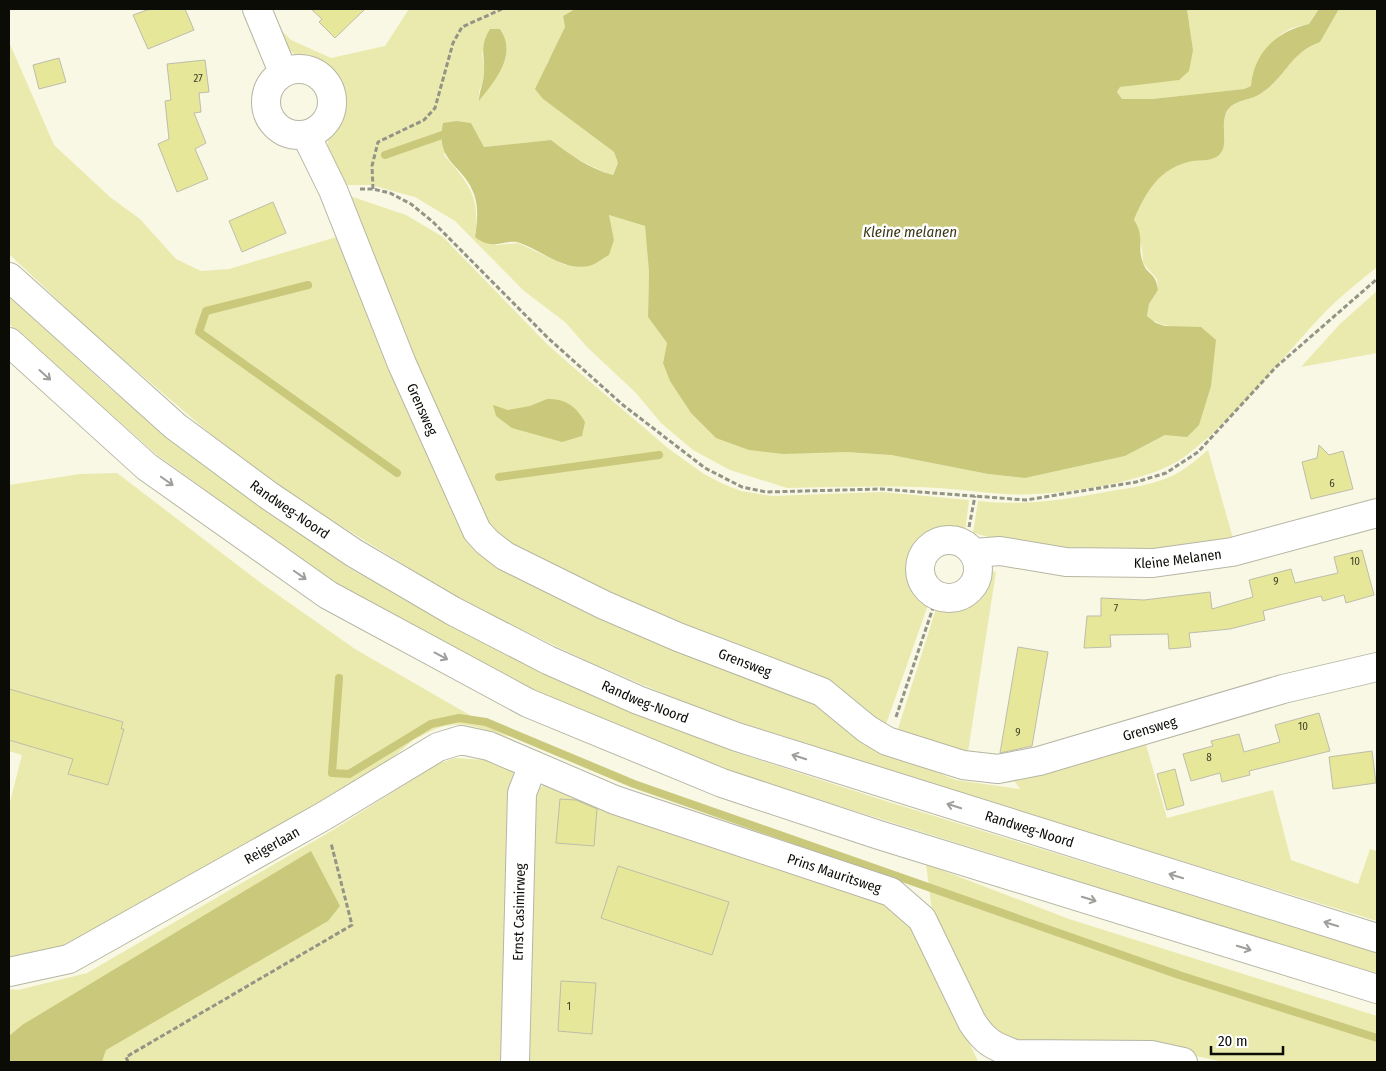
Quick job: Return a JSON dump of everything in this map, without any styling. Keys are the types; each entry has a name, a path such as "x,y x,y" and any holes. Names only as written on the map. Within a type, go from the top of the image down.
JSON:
{"street":[{"path":"257,9 283,72"},
{"path":"297,68 311,71 323,78 331,90 333,104 329,118 319,129 306,135 293,135 280,130 270,120 266,107 267,93 273,81 283,72 297,68"},
{"name":"Grensweg","path":"306,135 333,190 402,364 477,531 487,542 505,556 604,605 678,637 822,692 867,729 887,741 962,765 998,769 1039,761 1283,689 1377,667"},
{"name":"Randweg-Noord","path":"9,277 175,426 268,495 362,558 453,611 548,660 638,700 737,737 1377,938"},
{"path":"9,342 148,468 328,595 528,703 722,783 888,837 1377,989"},
{"name":"Kleine Melanen","path":"937,596 928,589 922,580 919,570 921,559 926,549 935,542 945,539 956,540 970,548 1066,562 1122,564 1177,560 1232,552 1377,513"},
{"path":"937,596 956,597 972,588 979,571 970,548"},
{"name":"Reigerlaan","path":"9,972 69,959 324,816 438,747 461,740 489,746 533,765"},
{"name":"Ernst Casimirweg","path":"515,1062 522,793 533,765"},
{"name":"Prins Mauritsweg","path":"533,765 615,800 891,892 922,919 972,1022 982,1038 996,1047 1015,1054 1151,1055 1183,1062"}],"path":[{"path":"502,9 462,27 453,43 435,108 424,120 378,142 372,166 373,189 400,197 433,222 576,364 623,405 705,468 721,478 742,487 766,492 881,489 1026,500 1136,482 1166,473 1198,452 1276,367 1377,279"},
{"path":"970,548 975,496"},
{"path":"887,741 937,596"},
{"path":"128,1062 126,1057 352,924 324,816"}],"green space":[{"path":"409,9 575,9 563,16 565,27 557,47 547,63 543,99 614,152 618,163 612,176 571,156 551,140 484,147 471,123 457,121 444,155 467,183 471,192 476,211 475,237 496,245 518,243 565,265 614,240 609,215 645,226 649,272 648,317 667,343 663,363 846,452 891,455 988,474 1025,478 1125,456 1165,435 1201,327 1166,325 1147,316 1149,304 1158,290 1157,279 1143,263 1142,249 1134,220 1145,195 1158,177 1180,163 1215,158 1223,145 1224,120 1230,108 1238,102 1256,96 1269,88 1300,53 1320,42 1339,9 1377,9 1377,267 1326,311 1223,424 1184,457 1147,475 1098,487 1072,491 1024,494 919,487 787,488 730,470 693,450 661,423 636,393 587,347 565,322 524,291 455,221 415,197 371,185 344,185 332,164 328,150 329,135 339,106 338,91 329,76 293,53 285,46 278,34 281,30 291,40 331,58 385,46","holes":["496,29 500,29 507,48 506,58 498,76 479,100 479,92 485,74 482,53"]},
{"path":"1187,9 1319,9 1309,24 1289,29 1279,37 1259,66 1251,86 1244,89 1152,99 1121,99 1117,92 1120,87 1149,83 1193,50"},
{"path":"9,42 54,145 110,197 140,219 176,259 201,271 229,269 340,236 472,538 800,689 940,767 943,775 956,780 1020,789 1013,779 1145,741 1167,818 1273,790 1291,860 1358,884 1370,849 1377,851 1377,921 814,748 695,707 585,660 468,604 307,505 227,448 96,336 9,254"},
{"path":"347,195 406,215 443,237 547,344 574,368 669,449 704,474 723,484 741,491 772,496 881,492 969,500 965,533 946,531 931,535 919,543 911,554 908,567 909,581 916,594 928,605 884,730 493,537 461,477"},
{"path":"1377,291 1377,353 1301,367 1340,324"},
{"path":"9,296 106,385 173,440 349,568 543,674 734,752 1377,953 1377,975 725,770 532,690 333,583 157,455 9,324"},
{"path":"1208,450 1234,542 1114,555 1014,543 973,533 978,501 1012,503 1045,501 1140,486 1173,475 1189,466"},
{"path":"117,473 261,583 355,649 515,741 466,725 445,726 431,731 413,740 342,801 78,952 9,967 9,806 22,755 9,751 9,485 80,474"},
{"path":"989,571 996,572 967,758 896,735 936,609 956,610 971,603 982,590"},
{"path":"455,758 485,760 513,770 512,891 506,1062 102,1062 106,1050 22,1025 9,1036 9,989 18,990 87,973 333,830 437,764"},
{"path":"547,782 881,900 913,928 978,1061 1003,1062 529,1062 533,794"},
{"path":"926,864 1069,919 1377,1016 1377,1062 1224,1062 1154,1047 1016,1045 993,1033 933,919"}],"water":[{"name":"Kleine melanen","path":"575,9 1187,9 1193,50 1189,71 1179,80 1120,87 1117,92 1122,99 1152,99 1244,89 1251,86 1253,74 1262,53 1277,38 1297,27 1309,24 1319,9 1339,9 1320,42 1294,59 1269,88 1230,107 1225,116 1224,145 1219,155 1210,159 1181,164 1163,175 1149,190 1134,220 1139,231 1141,258 1155,280 1158,290 1149,304 1147,316 1156,323 1165,326 1201,327 1216,340 1211,386 1199,425 1187,437 1165,435 1125,456 1025,478 988,474 891,455 846,452 784,454 749,450 716,438 691,413 670,381 663,363 667,343 648,317 649,272 645,226 609,215 614,240 609,255 596,263 580,267 562,263 520,243 488,244 475,237 476,199 469,184 446,155 442,137 443,123 457,121 471,123 484,147 551,140 580,161 613,175 618,163 614,152 543,99 535,89 565,27 563,16"},
{"path":"490,29 500,29 507,48 502,67 492,85 479,101 484,76 483,51"},
{"path":"547,399 560,400 570,404 578,412 585,422 582,436 562,442 512,428 496,416 493,405 508,410 530,406"},
{"path":"311,851 340,906 328,921 106,1050 102,1062 9,1062 9,1036 22,1025"}],"building":[{"path":"150,9 185,9 194,30 148,49 133,15"},
{"path":"311,9 365,9 335,38 319,22 322,19"},
{"path":"59,58 66,82 39,89 33,65"},
{"path":"205,60 209,92 199,93 201,112 194,113 206,143 195,149 208,179 177,192 158,144 169,139 165,101 171,100 167,64"},
{"path":"273,202 286,233 242,252 229,221"},
{"path":"1319,445 1329,455 1343,451 1353,489 1311,499 1302,462 1317,458"},
{"path":"1362,550 1374,595 1346,603 1344,595 1323,601 1321,596 1263,611 1265,620 1230,629 1189,633 1191,647 1169,649 1168,634 1110,635 1111,647 1084,648 1087,616 1101,616 1101,598 1144,600 1210,592 1212,609 1253,597 1249,580 1291,569 1295,583 1338,573 1334,557"},
{"path":"1018,647 1048,652 1032,746 1000,753"},
{"path":"9,689 123,722 121,729 124,729 108,785 68,774 73,759 9,740"},
{"path":"1319,713 1330,751 1249,771 1250,775 1222,782 1220,773 1191,781 1183,754 1213,746 1211,741 1239,734 1244,752 1280,742 1275,725"},
{"path":"1372,751 1376,783 1333,789 1329,757"},
{"path":"1175,769 1184,805 1167,810 1157,774"},
{"path":"560,799 576,800 597,809 594,846 556,843"},
{"path":"618,866 729,902 712,955 601,918"},
{"path":"561,981 596,983 592,1034 558,1031"}],"waterway":[{"path":"385,155 445,134 448,138"},
{"path":"308,285 206,311 199,332 397,473"},
{"path":"499,477 659,455"},
{"path":"339,678 332,773 349,774 431,724 459,718 486,722 634,784 1179,975 1377,1038"}]}
